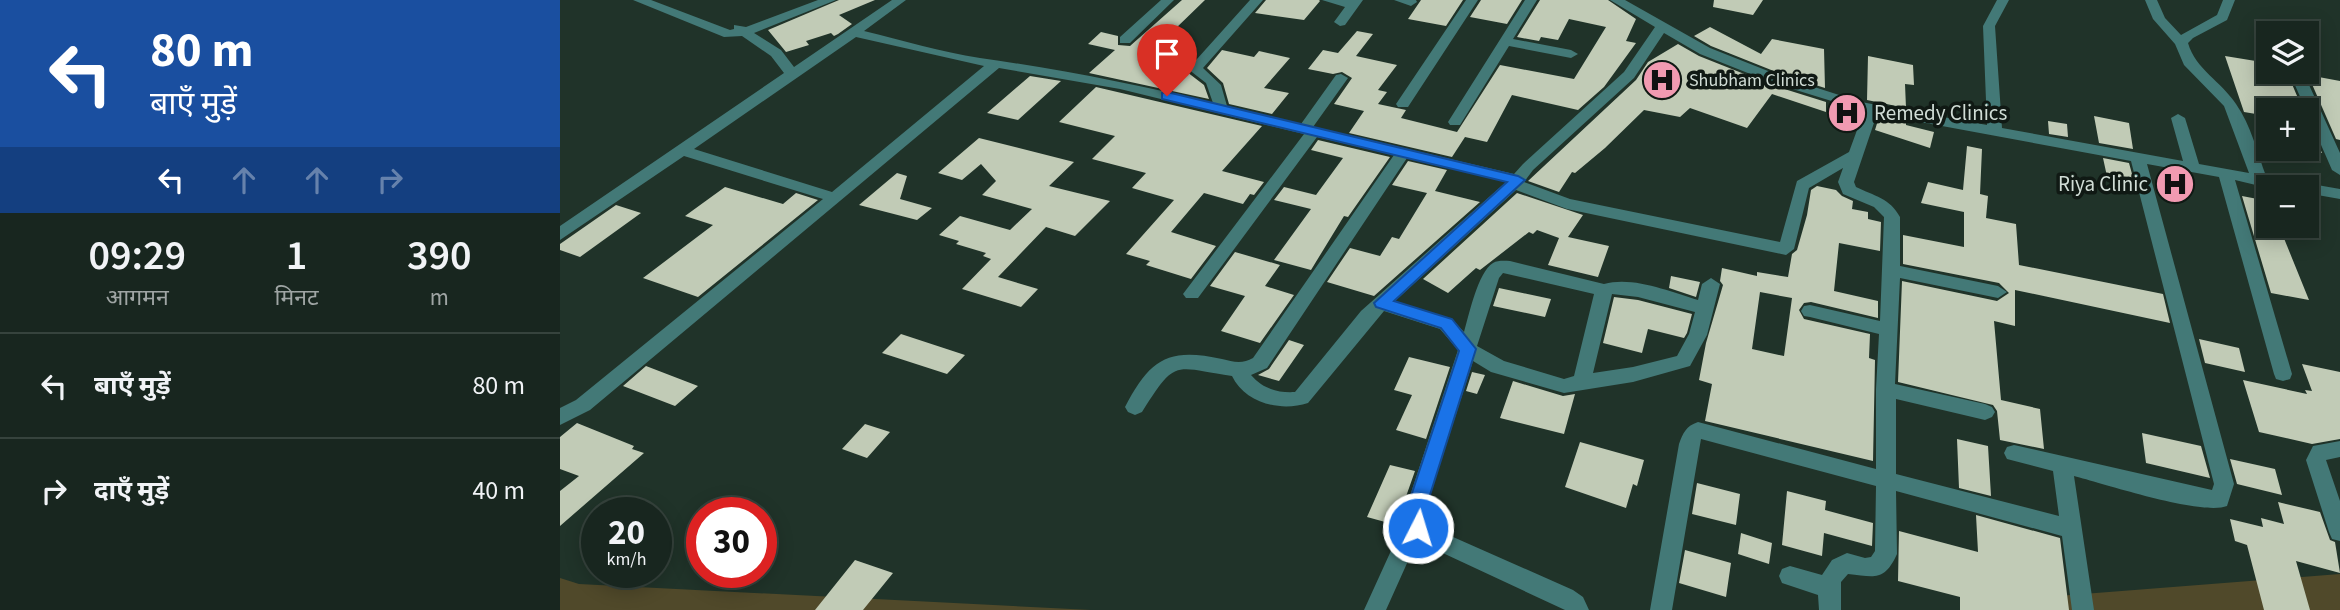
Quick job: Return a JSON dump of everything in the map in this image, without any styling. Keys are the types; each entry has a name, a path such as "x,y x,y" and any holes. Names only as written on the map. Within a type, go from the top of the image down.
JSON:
{"street":[{"path":"639,0 729,34 744,32 830,0"},
{"path":"675,0 744,32 776,53 792,74"},
{"path":"560,234 900,0"},
{"path":"1125,40 1168,0"},
{"path":"1220,109 1213,82 1207,74 1195,69 1257,0"},
{"path":"1328,0 1355,3"},
{"path":"1403,104 1472,0"},
{"path":"1455,122 1531,0"},
{"path":"1995,132 1989,26 2003,0"},
{"path":"2151,0 2159,19 2181,43 2183,56 2230,105 2258,175"},
{"path":"2181,43 2188,35 2223,17 2229,0"},
{"path":"1622,1 1717,56 1778,80 1872,109 2256,180"},
{"path":"1340,22 1355,3"},
{"path":"1239,369 1241,380 1246,385 1285,401 1301,398 1367,316 1516,182 1528,167 1629,75 1662,26"},
{"path":"853,32 979,62 1120,85 1404,152 1516,182 1567,204 1786,248 1802,184 1856,155"},
{"path":"1505,41 1571,54"},
{"path":"560,417 594,397 996,63"},
{"path":"1192,294 1309,130 1341,78"},
{"path":"2302,84 2340,170"},
{"path":"1790,576 1830,599 1830,579 1836,568 1847,563 1866,568 1878,565 1886,554 1885,389 1893,225 1889,210 1881,203 1857,194 1847,186 1872,109"},
{"path":"2178,118 2193,169"},
{"path":"681,150 835,198"},
{"path":"1135,407 1161,368 1173,361 1187,360 1253,370 1404,152"},
{"path":"2014,453 2198,498 2220,500 2224,484 2138,159"},
{"path":"2226,175 2283,374"},
{"path":"2319,190 2340,194"},
{"path":"1578,610 1575,604 1565,597 1427,536 1418,528 1414,514 1491,275 1499,267 1510,267 1604,290 1608,287 1636,290 1706,309"},
{"path":"1892,270 1998,292"},
{"path":"1381,303 1446,324 1468,349 1498,367 1564,386 1582,381 1637,375 1683,361 1698,335 1711,284"},
{"path":"1582,381 1604,290"},
{"path":"1810,311 1888,330"},
{"path":"1885,389 1985,412"},
{"path":"1661,610 1689,444 1692,435 1698,430 2071,529"},
{"path":"2340,449 2320,452 2316,460 2340,532"},
{"path":"2062,464 2083,610"},
{"path":"1375,610 1416,520"}],"shaded area":[{"path":"2340,574 2340,610 1967,610 1966,603"},
{"path":"560,578 581,584 581,588 658,588 1091,610 560,610"}],"building":[{"path":"839,0 875,0 839,15 852,24 838,34 834,36 831,33 806,41 809,45 786,52 768,30"},
{"path":"1182,0 1205,0 1142,61 1187,72 1204,85 1209,99 1089,73 1115,50 1088,44 1101,32 1118,36 1118,45 1130,46"},
{"path":"1266,0 1320,1 1304,20 1255,13"},
{"path":"1421,0 1463,0 1446,26 1408,19"},
{"path":"1481,0 1522,0 1507,24 1470,17"},
{"path":"1540,0 1608,0 1636,19 1626,41 1636,43 1604,87 1578,110 1512,95 1487,142 1465,137 1452,157 1349,133 1364,111 1334,104 1352,78 1342,72 1333,74 1308,69 1323,50 1338,53 1357,31 1373,34 1356,56 1397,65 1378,90 1387,92 1378,104 1406,110 1401,118 1457,132 1500,65 1574,79 1606,27 1569,19 1558,40 1541,37 1539,41 1517,37"},
{"path":"1714,0 1763,0 1753,15 1713,7"},
{"path":"1710,27 1761,54 1772,39 1824,49 1825,88 1784,75 1711,46 1694,36"},
{"path":"1678,44 1699,56 1772,85 1826,102 1826,112 1772,94 1747,128 1690,108 1680,117 1644,110 1605,148 1575,173 1572,172 1559,192 1528,181 1636,80 1648,62"},
{"path":"1222,50 1254,57 1259,51 1290,58 1264,88 1289,93 1272,114 1229,104 1223,83 1207,68"},
{"path":"1868,56 1913,65 1914,85 1905,84 1906,108 1867,100"},
{"path":"2225,56 2256,61 2256,84 2292,84 2298,98 2256,98 2256,114 2244,112"},
{"path":"1030,76 1061,81 1018,120 987,113"},
{"path":"2319,77 2340,81 2340,140 2336,139 2312,84 2319,84"},
{"path":"1096,87 1262,126 1222,171 1264,182 1254,195 1250,194 1243,204 1204,193 1171,232 1216,246 1191,279 1146,265 1150,261 1126,254 1174,200 1132,188 1146,173 1092,159 1115,136 1059,122"},
{"path":"2094,116 2129,123 2133,149 2099,143"},
{"path":"1879,117 1906,122 1906,125 1934,132 1930,148 1875,130"},
{"path":"2048,121 2067,124 2068,137 2049,134"},
{"path":"979,138 1074,162 1049,186 1110,201 1075,236 1046,227 998,277 1038,289 1021,307 962,289 991,259 983,256 986,253 956,244 959,241 939,235 960,216 1010,230 1032,209 982,195 996,181 981,164 962,180 938,173"},
{"path":"1318,140 1390,157 1348,217 1344,216 1311,270 1274,260 1311,209 1274,200 1284,187 1316,195 1343,158 1311,150"},
{"path":"1967,146 1982,149 1980,194 1988,196 1986,218 2016,224 2019,265 2163,294 2170,323 2015,290 2015,326 1994,321 2001,400 2040,409 2044,449 2000,440 1997,411 1993,405 1898,382 1902,281 1997,301 2009,293 1999,283 1903,264 1903,235 1964,247 1964,212 1921,203 1928,182 1963,190"},
{"path":"2103,158 2129,163 2135,185 2108,181"},
{"path":"1408,161 1447,170 1435,191 1480,202 1374,296 1327,282 1350,248 1380,256 1392,237 1399,239 1427,193 1392,185"},
{"path":"897,173 907,176 900,199 932,208 917,220 859,205"},
{"path":"1817,186 1836,190 1853,201 1852,209 1868,212 1868,219 1881,222 1880,251 1839,243 1834,291 1878,301 1878,318 1811,302 1804,303 1799,310 1804,319 1870,334 1869,358 1875,360 1873,461 1705,421 1712,384 1699,380 1706,343 1723,285 1720,281 1722,268 1757,276 1757,272 1788,277 1792,254 1797,250 1807,215 1811,190","holes":["1760,292 1792,298 1784,356 1752,349"]},
{"path":"725,187 783,204 796,193 818,200 698,297 643,278 713,225 685,216"},
{"path":"1517,193 1583,215 1568,237 1609,246 1598,277 1548,265 1559,238 1537,230 1533,234 1529,232 1480,270 1476,268 1448,293 1423,279"},
{"path":"2242,196 2256,199 2256,238 2284,238 2309,300 2271,293"},
{"path":"616,205 641,213 580,257 560,250 560,244"},
{"path":"1235,252 1280,265 1265,286 1294,295 1260,343 1221,331 1245,296 1210,286"},
{"path":"1671,276 1700,282 1696,297 1669,288"},
{"path":"1499,288 1551,299 1545,317 1493,306"},
{"path":"1614,297 1638,300 1692,314 1687,333 1684,338 1648,329 1642,353 1603,343"},
{"path":"901,334 965,355 947,374 882,353"},
{"path":"2199,339 2239,348 2245,372 2205,363"},
{"path":"1289,340 1304,345 1279,381 1258,375 1269,369"},
{"path":"1409,357 1450,367 1426,439 1396,430 1412,395 1394,390"},
{"path":"2302,364 2340,372 2340,439 2312,444 2259,432 2243,380 2307,394 2305,390 2312,391"},
{"path":"646,366 698,386 675,406 623,386"},
{"path":"1472,372 1485,375 1477,394 1466,391"},
{"path":"1513,381 1563,396 1575,394 1564,434 1500,418"},
{"path":"577,423 634,446 632,449 644,453 593,497 581,497 581,508 560,526 560,491 579,476 560,469 560,437"},
{"path":"865,424 890,432 867,458 842,449"},
{"path":"2142,433 2201,446 2210,478 2146,463"},
{"path":"1957,439 1988,446 1991,496 1959,488"},
{"path":"1580,442 1644,460 1637,486 1633,484 1626,508 1565,487"},
{"path":"2230,459 2275,469 2282,495 2237,484"},
{"path":"1390,465 1415,471 1396,525 1367,517"},
{"path":"1697,483 1740,494 1736,525 1692,514"},
{"path":"1787,491 1826,501 1825,510 1873,523 1872,546 1824,533 1822,556 1782,545"},
{"path":"2278,502 2320,512 2330,540 2335,542 2340,573 2296,561 2310,610 2264,610 2247,545 2235,541 2230,519 2263,527 2261,518 2284,524"},
{"path":"1976,515 2060,538 2069,610 1960,610 1960,597 1898,581 1899,531 1978,552"},
{"path":"1741,533 1772,543 1769,564 1738,554"},
{"path":"1685,550 1731,563 1726,597 1679,583"},
{"path":"855,560 893,573 863,610 815,610"}],"place":[{"name":"Shubham Clinics","path":"1662,80"},
{"name":"Remedy Clinics","path":"1847,113"},
{"name":"Riya Clinic","path":"2175,184"}],"route":[{"path":"1167,96 1518,180 1381,303 1446,324 1468,349 1414,514 1418,528"}]}
